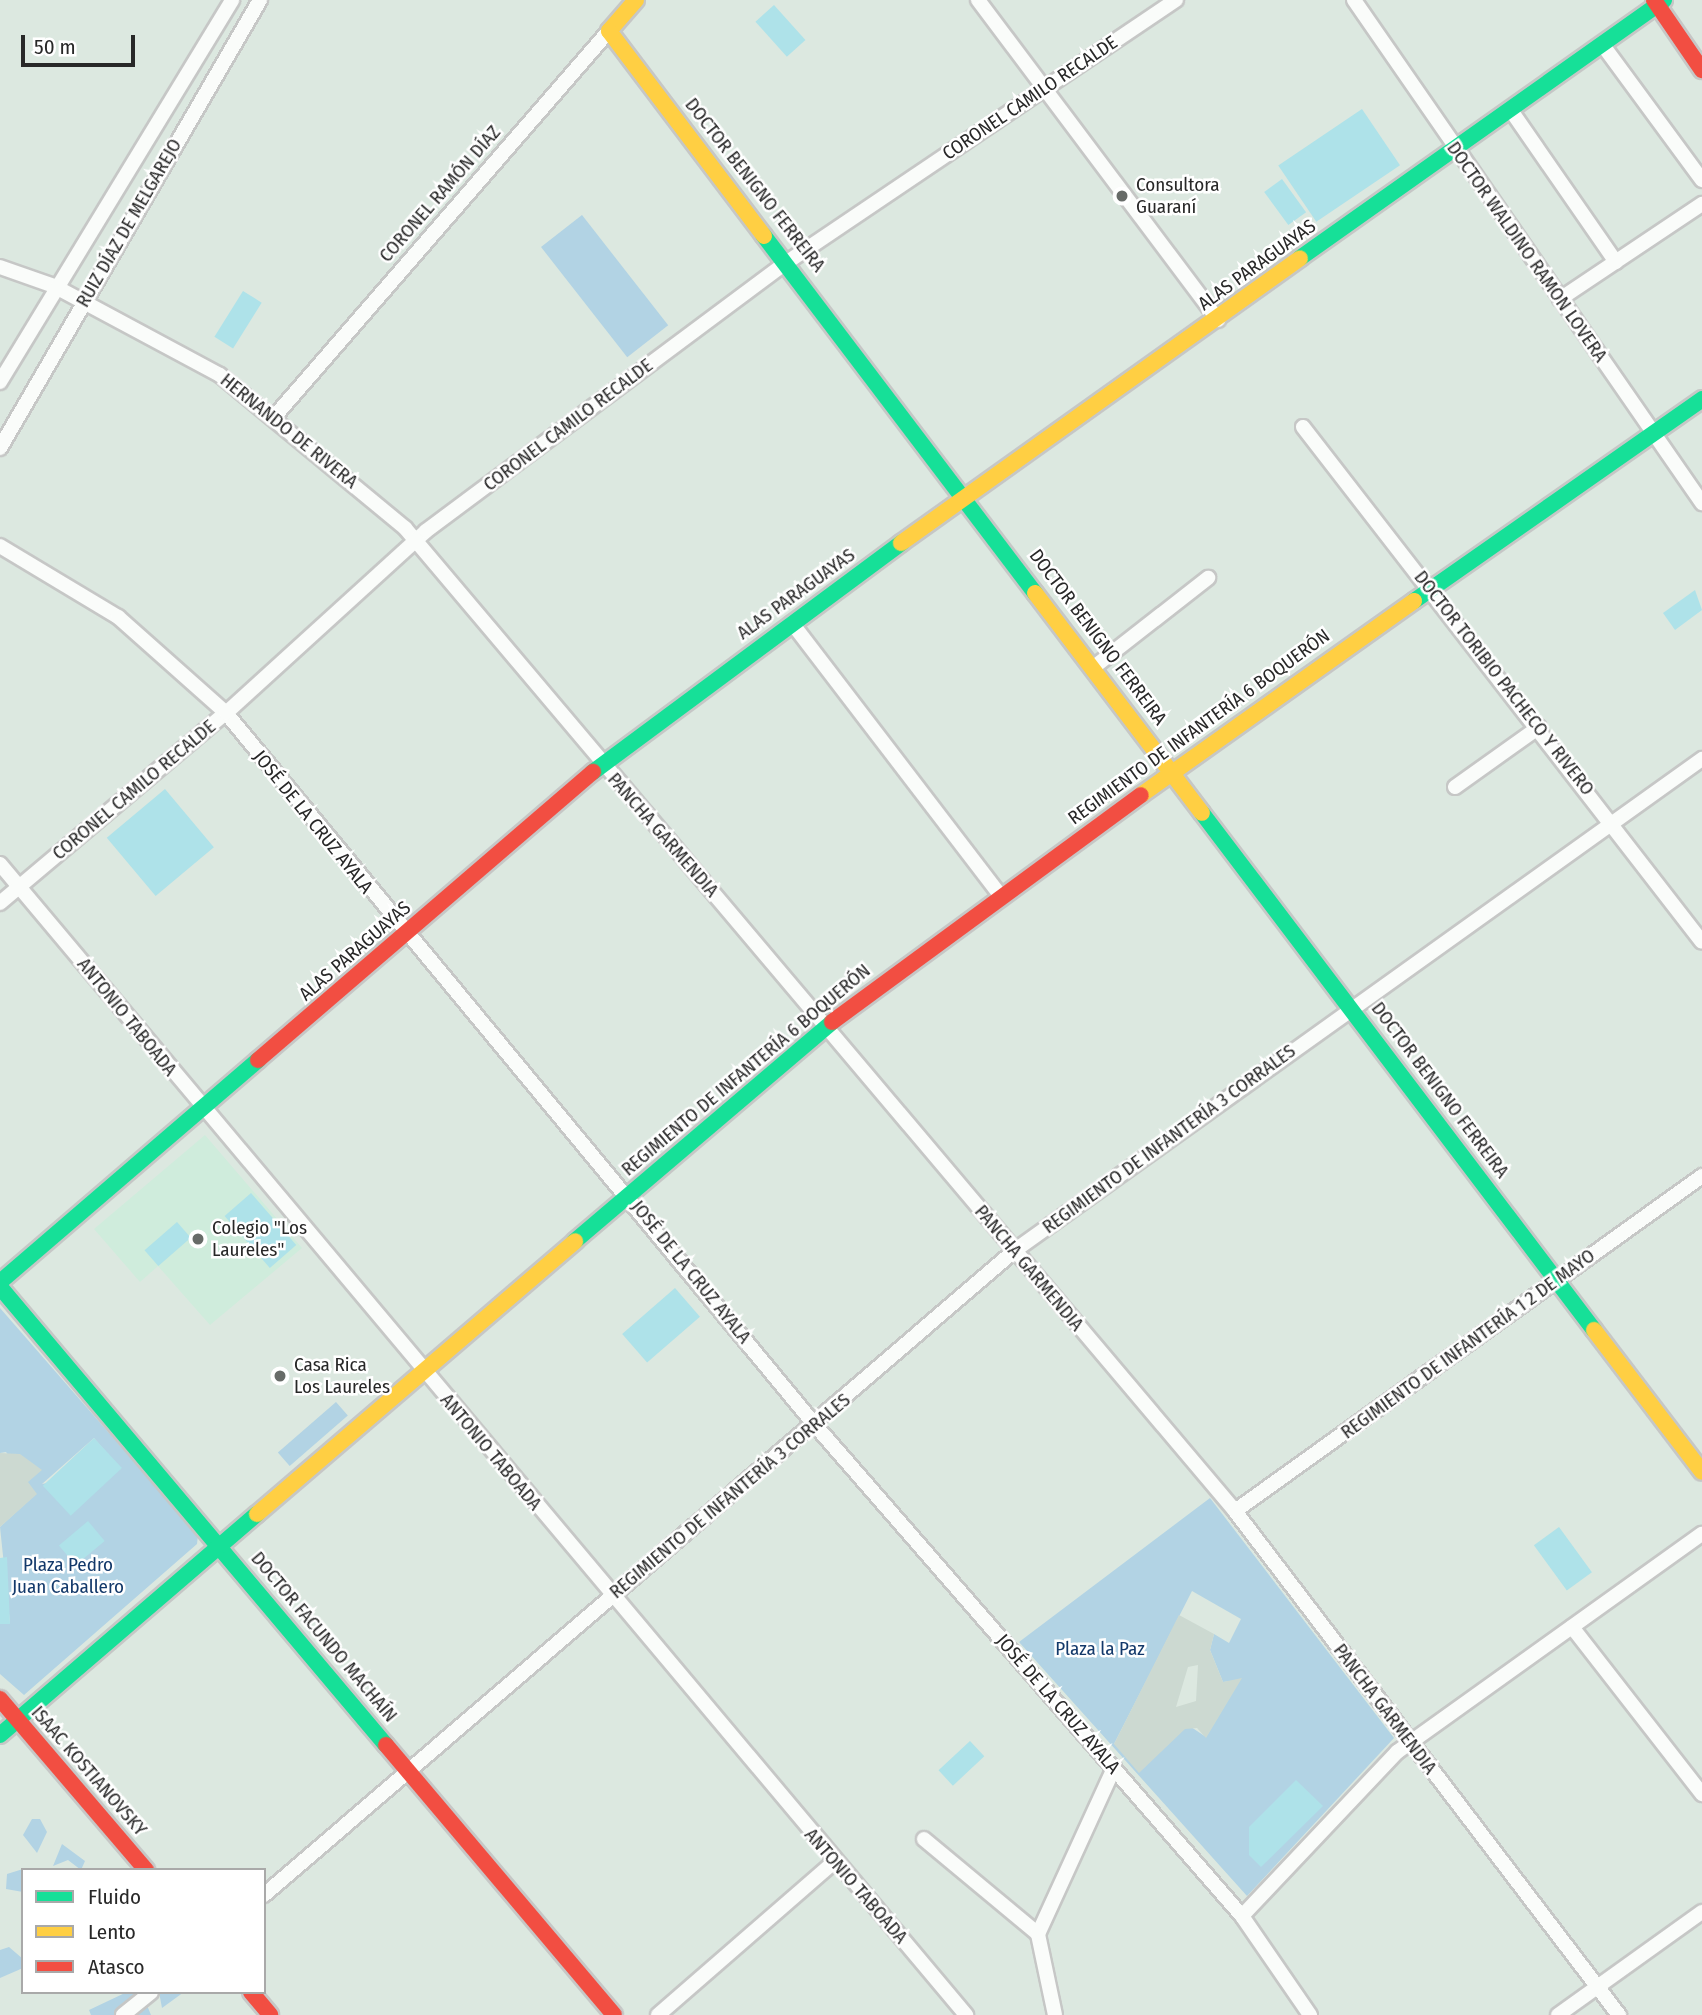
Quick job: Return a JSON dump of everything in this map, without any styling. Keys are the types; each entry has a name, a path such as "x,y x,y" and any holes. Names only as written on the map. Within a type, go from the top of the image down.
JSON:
{"street":[{"name":"RUIZ DÍAZ DE MELGAREJO","path":"0,382 54,286 232,0"},
{"name":"CORONEL RAMÓN DÍAZ","path":"275,416 636,0"},
{"path":"978,0 1218,320"},
{"name":"CORONEL CAMILO RECALDE","path":"0,903 226,713 415,539 788,262 1176,0"},
{"name":"DOCTOR WALDINO RAMON LOVERA","path":"1354,0 1702,503"},
{"path":"1658,1 1702,70"},
{"name":"ALAS PARAGUAYAS","path":"0,1284 602,764 792,623 1218,320 1658,1"},
{"name":"RUIZ DÍAZ DE MELGAREJO","path":"0,447 253,2"},
{"name":"DOCTOR BENIGNO FERREIRA","path":"609,31 788,262 1702,1472"},
{"path":"1602,44 1702,180"},
{"path":"1510,109 1616,262"},
{"path":"1560,299 1702,204"},
{"name":"HERNANDO DE RIVERA","path":"0,267 54,286 220,375 275,416 415,539"},
{"name":"REGIMIENTO DE INFANTERÍA 6 BOQUERÓN","path":"0,1735 828,1025 1172,771 1702,399"},
{"name":"DOCTOR TORIBIO PACHECO Y RIVERO","path":"1303,427 1539,727 1702,942"},
{"name":"PANCHA GARMENDIA","path":"415,539 602,764 828,1025 1014,1251 1234,1511 1619,2015"},
{"name":"JOSÉ DE LA CRUZ AYALA","path":"0,546 118,617 226,713 406,935 627,1195 815,1425 1242,1916 1310,2015"},
{"path":"1094,667 1208,578"},
{"path":"792,623 1001,896"},
{"path":"1455,787 1539,727"},
{"name":"REGIMIENTO DE INFANTERÍA 3 CORRALES","path":"266,1893 407,1770 815,1425 1014,1251 1611,820 1702,759"},
{"name":"ANTONIO TABOADA","path":"0,864 21,884 201,1110 966,2015"},
{"name":"REGIMIENTO DE INFANTERÍA 1 2 DE MAYO","path":"1234,1511 1702,1176"},
{"name":"DOCTOR FACUNDO MACHAÍN","path":"0,1284 614,2015"},
{"path":"1242,1916 1410,1742 1702,1534"},
{"path":"1572,1627 1702,1794"},
{"name":"ISAAC KOSTIANOVSKY","path":"0,1699 144,1868"},
{"path":"1055,2015 1038,1934 1114,1768"},
{"path":"923,1839 1038,1934"},
{"path":"658,2015 835,1862"},
{"path":"1558,2015 1599,1989 1702,1912"},
{"path":"123,2015 149,1994"},
{"path":"253,1994 270,2015"}],"shaded area":[{"path":"774,5 805,40 787,57 755,22"},
{"path":"1362,109 1400,165 1316,222 1278,165"},
{"path":"1282,179 1306,212 1288,225 1264,192"},
{"path":"243,291 262,303 233,348 214,337"},
{"path":"1695,590 1702,610 1675,630 1663,613"},
{"path":"165,789 214,847 156,896 107,838"},
{"name":"Colegio \"Los Laureles\"","path":"205,1135 302,1248 210,1325 158,1266 140,1282 94,1229"},
{"path":"251,1193 296,1245 270,1268 225,1216"},
{"path":"177,1222 191,1238 158,1266 145,1250"},
{"path":"675,1288 700,1317 647,1363 622,1334"},
{"path":"94,1438 122,1468 71,1516 43,1486"},
{"path":"0,1453 20,1454 42,1470 28,1482 37,1494 0,1527"},
{"path":"88,1521 105,1541 76,1565 59,1545"},
{"path":"1559,1527 1592,1572 1567,1591 1534,1545"},
{"path":"7,1557 10,1624 0,1624 0,1558"},
{"path":"1179,1615 1214,1634 1210,1650 1223,1682 1242,1678 1206,1738 1197,1728 1185,1729 1139,1773 1114,1744","holes":["1198,1665 1196,1701 1176,1707 1188,1667"]},
{"path":"970,1741 984,1756 953,1786 939,1770"},
{"path":"1296,1780 1323,1806 1261,1867 1249,1855 1249,1827"}],"green space":[{"path":"582,215 668,325 627,357 541,247"},
{"name":"Plaza Pedro Juan Caballero","path":"0,1308 198,1535 197,1544 24,1695 0,1674 0,1624 10,1623 0,1527 36,1494 6,1452 0,1453","holes":["94,1438 121,1469 42,1484"]},
{"path":"336,1402 348,1416 290,1466 278,1453"},
{"name":"Plaza la Paz","path":"1210,1498 1394,1738 1247,1896 1019,1642","holes":["1192,1591 1241,1619 1229,1643 1214,1634 1210,1650 1223,1682 1240,1680 1206,1737 1191,1727 1114,1744"]},
{"path":"32,1819 40,1819 47,1832 37,1853 23,1835"},
{"path":"62,1844 85,1861 82,1868 68,1860 53,1866"},
{"path":"21,1870 21,1892 6,1889 7,1874"},
{"path":"9,1947 21,1957 21,1969 0,1978 0,1950"},
{"path":"123,1994 147,1994 144,1998 151,2015 91,2015 89,2010"},
{"path":"159,1994 181,1994 162,2008"}],"traffic: fast":[{"path":"1300,258 1664,0"},
{"path":"764,236 1035,593"},
{"path":"1414,601 1702,399"},
{"path":"593,772 901,543"},
{"path":"1202,813 1594,1330"},
{"path":"575,1241 832,1022"},
{"path":"0,1282 258,1060"},
{"path":"0,1287 386,1745"},
{"path":"0,1735 257,1514"}],"traffic: slow":[{"path":"636,0 609,31 764,236"},
{"path":"901,543 1300,258"},
{"path":"1035,593 1202,813"},
{"path":"1141,795 1414,601"},
{"path":"257,1514 575,1241"},
{"path":"1594,1330 1702,1472"}],"traffic: jam":[{"path":"1654,0 1702,70"},
{"path":"258,1060 593,772"},
{"path":"832,1022 1141,795"},
{"path":"0,1699 144,1868"},
{"path":"386,1745 614,2015"},
{"path":"253,1994 270,2015"}],"place":[{"name":"Consultora Guaraní","path":"1122,196"},
{"name":"Colegio \"Los Laureles\"","path":"198,1239"},
{"name":"Casa Rica Los Laureles","path":"280,1376"}]}
